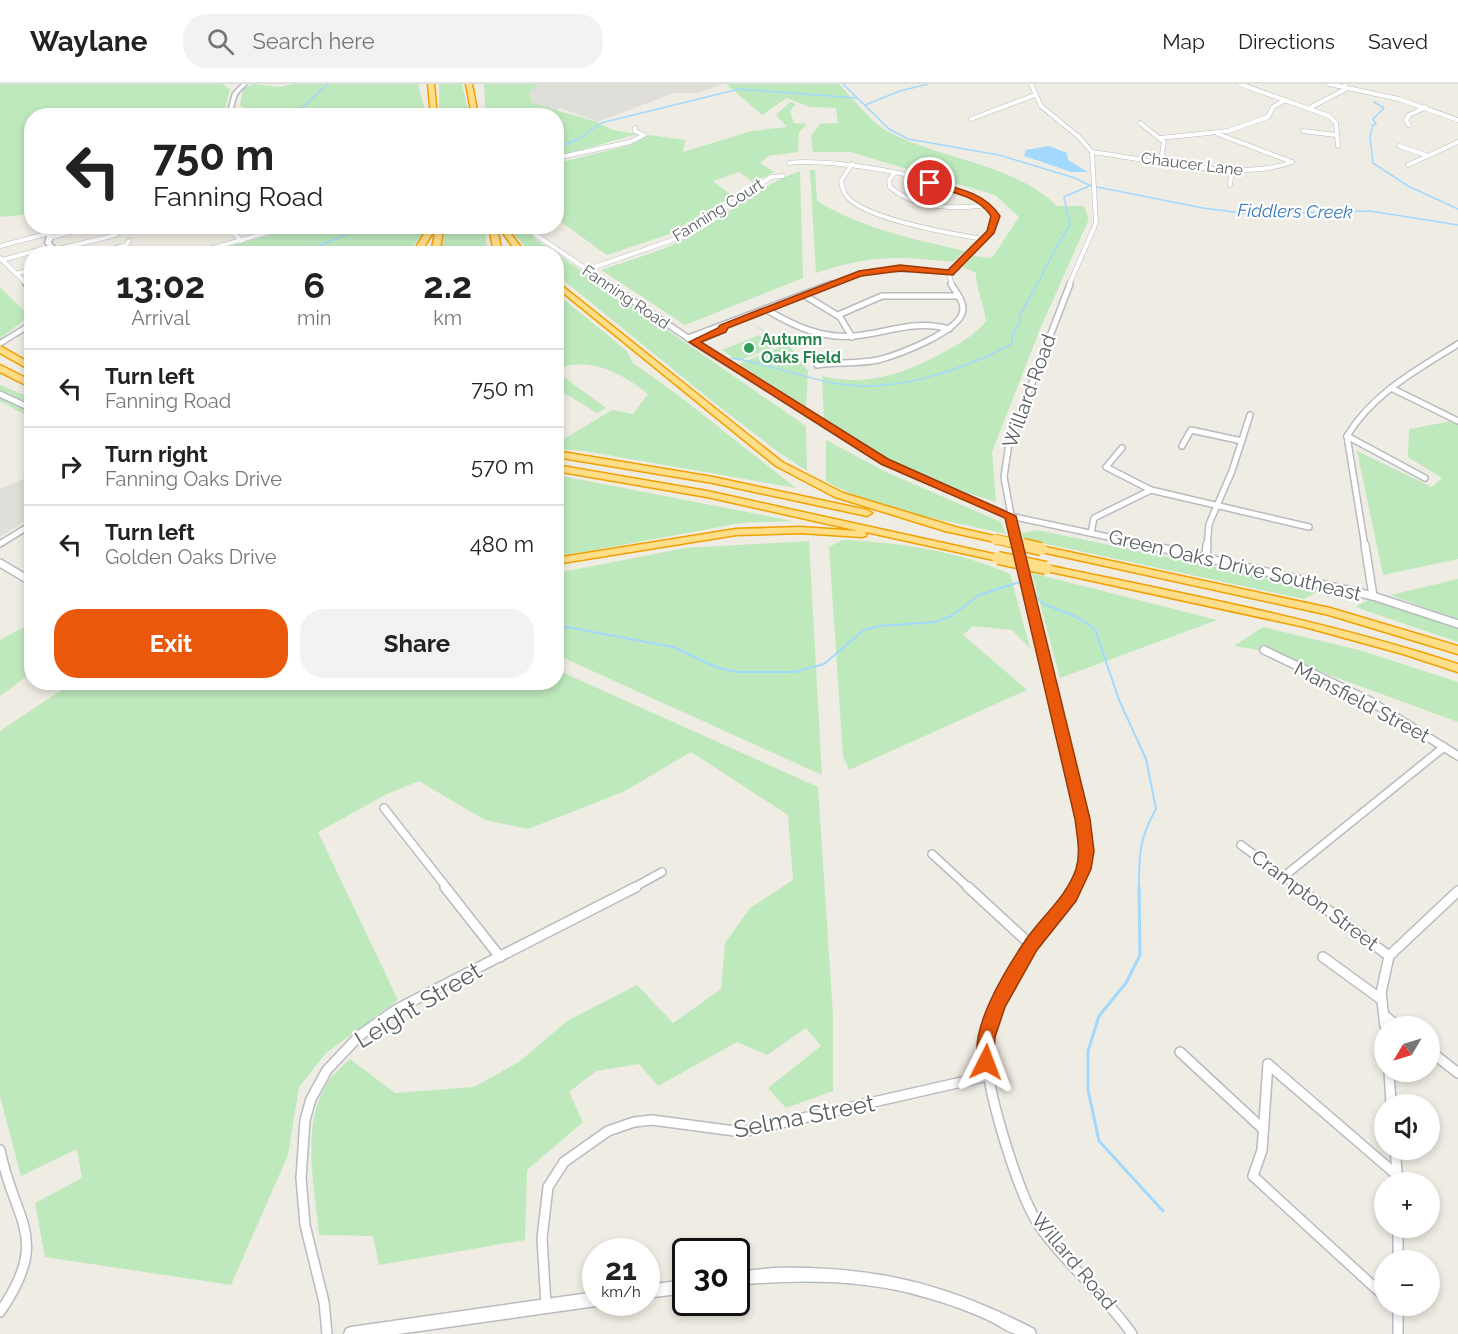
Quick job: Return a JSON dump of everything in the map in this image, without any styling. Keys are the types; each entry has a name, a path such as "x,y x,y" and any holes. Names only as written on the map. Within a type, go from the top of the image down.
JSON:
{"highway":[{"path":"431,84 433,108"},
{"path":"470,84 474,108"},
{"path":"564,290 779,464 838,495 955,530"},
{"path":"0,347 24,363"},
{"path":"0,368 24,381"},
{"path":"564,455 713,480 1330,612 1458,651"},
{"path":"564,469 707,494 1296,621 1400,649 1458,668"},
{"path":"564,560 761,530 820,530 911,539"}],"street":[{"path":"231,108 235,93 245,84"},
{"path":"1031,84 1046,112 1080,137 1092,152"},
{"path":"1240,84 1311,107 1329,116 1336,123 1338,146"},
{"path":"1329,84 1384,94 1458,120"},
{"path":"1311,107 1338,95 1346,86"},
{"path":"971,119 1035,95"},
{"path":"1160,138 1216,133 1268,117 1273,107 1285,100"},
{"path":"1408,125 1407,116 1426,107"},
{"path":"1140,123 1164,142 1161,160"},
{"path":"564,156 630,142 644,135 635,131 635,128"},
{"path":"1303,131 1336,135"},
{"name":"Chaucer Lane","path":"1092,152 1232,169 1272,170 1292,162 1216,133"},
{"path":"1408,165 1426,155 1456,144"},
{"path":"1399,146 1426,155"},
{"name":"Willard Road","path":"1092,152 1095,228 1053,323 1009,443 1004,477 1010,516 1081,811 1087,851 1083,869 1071,897 1031,945 991,1019 985,1053 988,1076 1028,1207 1049,1237 1112,1304 1132,1334"},
{"path":"789,163 829,160 894,174 965,192 988,205 994,213 995,223 950,273 949,281 963,312 961,318 949,329 885,358 817,366"},
{"path":"852,164 844,172 841,184 846,196 860,207 896,220 983,239"},
{"path":"1230,185 1232,169"},
{"path":"894,174 889,180 890,187 906,198 953,208 988,205"},
{"name":"Fanning Court","path":"586,270 681,237 771,177 783,176"},
{"path":"0,246 44,234"},
{"path":"235,234 242,241"},
{"path":"223,246 265,234"},
{"name":"Fanning Road","path":"534,234 552,246"},
{"path":"71,246 116,235"},
{"path":"126,246 129,241"},
{"path":"1,259 24,253"},
{"name":"Fanning Road","path":"564,255 691,340 884,462 1010,516"},
{"path":"1,259 24,281"},
{"path":"691,340 723,330 723,327 847,277 879,270 915,268 950,273"},
{"path":"16,274 24,272"},
{"path":"838,315 882,296 912,294 957,296"},
{"path":"804,295 838,315 846,322 852,337"},
{"path":"767,310 808,332 852,337 914,323 937,324 949,329"},
{"path":"0,347 24,329"},
{"path":"1373,596 1347,436 1353,423 1391,388 1458,344"},
{"path":"1391,388 1458,421"},
{"path":"0,394 24,405"},
{"path":"1206,556 1209,524 1250,415"},
{"path":"1182,446 1191,430 1242,441"},
{"path":"1347,436 1425,478"},
{"path":"1122,448 1106,468 1151,490 1309,527"},
{"path":"1091,533 1094,518 1151,490"},
{"name":"Green Oaks Drive Southeast","path":"1010,516 1206,556 1373,596 1458,624"},
{"path":"0,544 24,529"},
{"path":"0,563 24,577"},
{"name":"Mansfield Street","path":"1264,651 1370,701 1458,756"},
{"path":"1282,878 1444,747"},
{"path":"384,808 500,957"},
{"name":"Crampton Street","path":"1240,844 1282,878 1389,956"},
{"path":"932,854 1031,945"},
{"name":"Leight Street","path":"327,1334 327,1310 311,1255 301,1199 306,1114 318,1081 343,1051 379,1023 447,982 663,872"},
{"path":"1384,1015 1383,978 1389,956 1458,891"},
{"path":"1323,957 1382,1000"},
{"path":"1180,1052 1263,1129"},
{"path":"1440,1059 1458,1073"},
{"path":"1374,1287 1253,1176 1262,1150 1268,1064 1390,1172"},
{"name":"Selma Street","path":"546,1306 546,1194 553,1176 565,1160 594,1138 632,1123 649,1120 683,1122 730,1133 742,1132 988,1076"},
{"path":"0,1150 9,1184 24,1217 27,1239 21,1274 0,1312"},
{"path":"750,1277 789,1273 844,1275 888,1281 977,1308 1029,1334"},
{"path":"351,1334 582,1301"},
{"path":"1397,1316 1398,1334"}],"shaded area":[{"path":"539,84 722,84 699,93 674,93 597,122 564,108 545,108 531,103 528,92"},
{"path":"24,479 24,522 0,537 0,489"}],"green space":[{"path":"0,84 222,84 230,89 225,108 24,108 24,215 0,217"},
{"path":"253,84 280,87 292,84 418,84 424,108 244,108 240,105 243,89"},
{"path":"439,84 462,84 467,108 439,108"},
{"path":"484,84 539,84 529,92 532,103 549,108 486,108"},
{"path":"726,84 839,84 885,130 906,140 1018,180 1039,191 1057,206 1084,206 1089,219 1040,329 992,452 996,502 949,487 890,460 824,420 822,376 854,380 899,372 928,360 971,335 986,321 976,273 963,267 973,256 992,258 1019,217 995,195 850,152 813,152 811,136 820,124 838,123 836,108 809,107 787,98 762,115"},
{"path":"790,102 796,104 790,111 794,123 807,124 799,132 798,152 768,156 760,163 774,172 754,183 739,172 713,181 732,196 673,233 607,255 564,224 564,161 631,145 649,135 685,140 683,152 752,131 787,127 776,115"},
{"path":"564,112 597,122 613,130 637,134 564,155"},
{"path":"810,170 815,170 817,201 834,211 889,232 965,251 953,262 884,258 816,273"},
{"path":"800,171 803,278 685,325 601,270 650,254 685,239 772,183"},
{"path":"275,234 423,234 413,246 229,246"},
{"path":"445,234 485,234 487,246 442,246"},
{"path":"513,234 531,234 546,246 525,246"},
{"path":"564,259 806,426 807,471 712,401 564,281"},
{"path":"0,287 24,311 24,320 0,339"},
{"path":"564,300 627,351 633,363 674,392 796,488 585,451 564,450 564,439 612,410 633,414 648,394 628,380 605,369 593,365 564,367"},
{"path":"752,323 790,346 808,371 806,408 739,364 783,346"},
{"name":"Autumn Oaks Field","path":"759,335 776,346 738,361 722,350"},
{"path":"564,377 606,408 597,413 564,393"},
{"path":"0,385 24,395 24,414 0,401"},
{"path":"1458,420 1458,559 1383,575 1357,451 1432,487 1442,478 1408,457 1409,429"},
{"path":"826,440 886,472 1001,522 1006,534 891,508 847,492 826,481"},
{"path":"564,476 793,521 741,523 564,556"},
{"path":"1037,530 1323,589 1304,599 1023,539 1022,533"},
{"path":"842,540 928,549 970,559 1010,574 1030,648 1012,630 973,626 963,635 1027,690 849,770 843,756 829,547"},
{"path":"809,541 822,775 564,658 564,572 685,548"},
{"path":"1032,573 1217,620 1060,678"},
{"path":"1458,579 1458,620 1390,595"},
{"path":"1370,599 1458,628 1458,642 1355,607"},
{"path":"24,627 24,678 0,696 0,640"},
{"path":"1263,627 1359,650 1458,682 1458,722 1264,651 1234,646"},
{"path":"564,673 818,787 833,1015 833,1091 786,1108 768,1088 821,1046 806,1028 767,1055 737,1042 658,1086 639,1064 596,1071 569,1092 583,1122 527,1170 525,1240 379,1265 373,1236 319,1235 312,1160 313,1121 327,1083 350,1059 395,1093 474,1087 519,1062 567,1021 637,985 673,1023 721,989 725,943 750,908 793,880 788,815 691,752 623,792 528,829 485,820 419,781 387,794 318,832 398,1000 326,1053 299,1087 288,1155 231,1285 45,1257 35,1203 82,1178 77,1149 21,1176 0,1096 0,731 62,690 564,690"}],"water":[{"path":"1049,146 1067,153 1068,160 1088,172 1071,172 1024,156 1026,150"}],"waterway":[{"path":"302,108 328,84"},
{"name":"Fiddlers Creek","path":"843,84 889,129 908,139 999,155 1075,178 1091,186"},
{"path":"865,105 900,91 928,84"},
{"path":"564,145 579,139 601,123 739,89 857,98"},
{"path":"1374,102 1384,108 1373,119 1376,124 1373,125 1370,137 1373,163 1408,186 1458,209"},
{"path":"731,358 825,381 861,386 883,385 928,377 993,354 1012,344 1012,335 1020,322 1019,316 1070,225 1064,197 1089,186"},
{"name":"Fiddlers Creek","path":"1097,187 1203,208 1250,214 1370,211 1458,225"},
{"path":"318,246 348,234"},
{"path":"1028,579 1038,599 1046,605 1077,617 1095,629 1119,700 1146,759 1156,809 1146,829 1141,847 1139,887"},
{"path":"564,627 673,647 716,667 736,672 795,672 824,664 864,630 879,626 935,622 951,616 979,595 1023,581"},
{"path":"1139,887 1140,955 1126,983 1099,1016 1088,1051 1088,1090 1099,1141 1163,1211"}],"place":[{"name":"Autumn Oaks Field","path":"749,348"}],"route":[{"path":"930,183 965,192 978,198 992,209 996,216 991,231 950,273 900,268 859,273 723,327 725,328 723,330 694,342 884,462 1010,516 1083,819 1087,851 1083,869 1071,897 1031,945 997,1005 987,1037 986,1062"}]}
